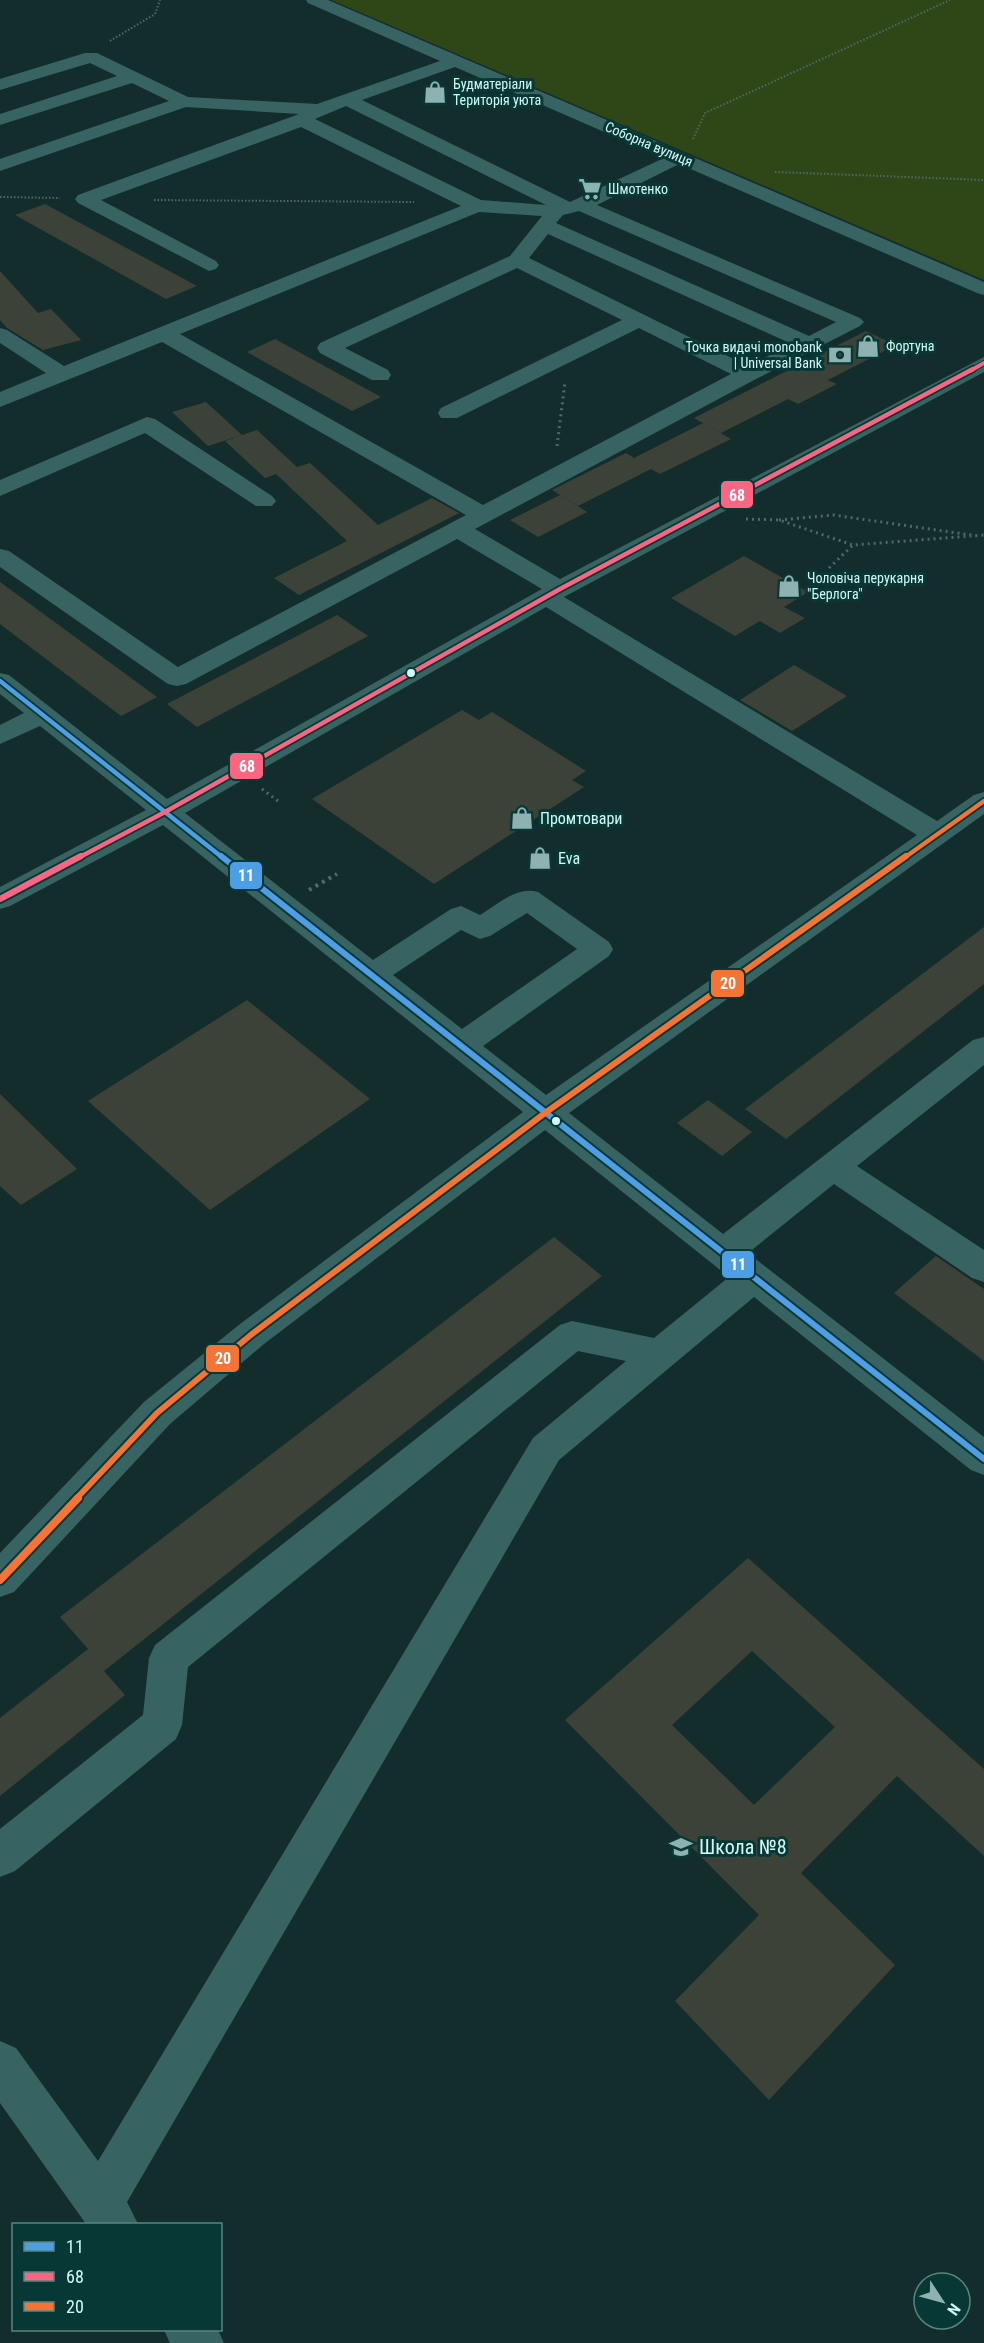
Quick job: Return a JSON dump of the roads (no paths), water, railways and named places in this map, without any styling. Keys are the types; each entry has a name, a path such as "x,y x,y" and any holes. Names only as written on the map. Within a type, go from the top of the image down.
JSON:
{"street":[{"name":"Соборна вулиця","path":"314,0 984,290"},
{"path":"0,86 91,57 185,102 309,115 477,206 562,212 853,322 748,374 459,530 177,678 0,556"},
{"path":"209,265 85,199 455,62"},
{"path":"0,120 133,77"},
{"path":"348,100 808,343"},
{"path":"0,165 185,102"},
{"path":"380,375 328,348 517,260 562,212 680,157"},
{"path":"0,400 477,206"},
{"path":"517,260 748,374"},
{"path":"449,413 639,320"},
{"path":"162,333 485,516"},
{"path":"0,334 62,374"},
{"path":"0,899 165,812 554,593 984,363"},
{"path":"0,489 147,424 264,501"},
{"path":"459,530 554,593 937,834"},
{"path":"0,681 984,1459"},
{"path":"0,736 42,714"},
{"path":"0,1580 157,1413 252,1334 545,1113 984,801"},
{"path":"371,975 461,916 480,929 528,899 598,949 460,1045"},
{"path":"723,1253 834,1167 979,1060"},
{"path":"834,1167 984,1268"},
{"path":"0,2064 107,2214 546,1449 754,1277"},
{"path":"0,1856 162,1725 169,1658 572,1335 660,1354"},
{"path":"190,2331 199,2343"}],"place":[{"name":"Будматеріали Територія уюта","path":"435,92"},
{"name":"Шмотенко","path":"590,189"},
{"name":"Фортуна","path":"868,346"},
{"name":"Точка видачі monobank | Universal Bank","path":"840,355"},
{"name":"Чоловіча перукарня \"Берлога\"","path":"789,586"},
{"name":"Промтовари","path":"522,818"},
{"name":"Eva","path":"540,858"},
{"name":"Школа №8","path":"681,1847"}]}
